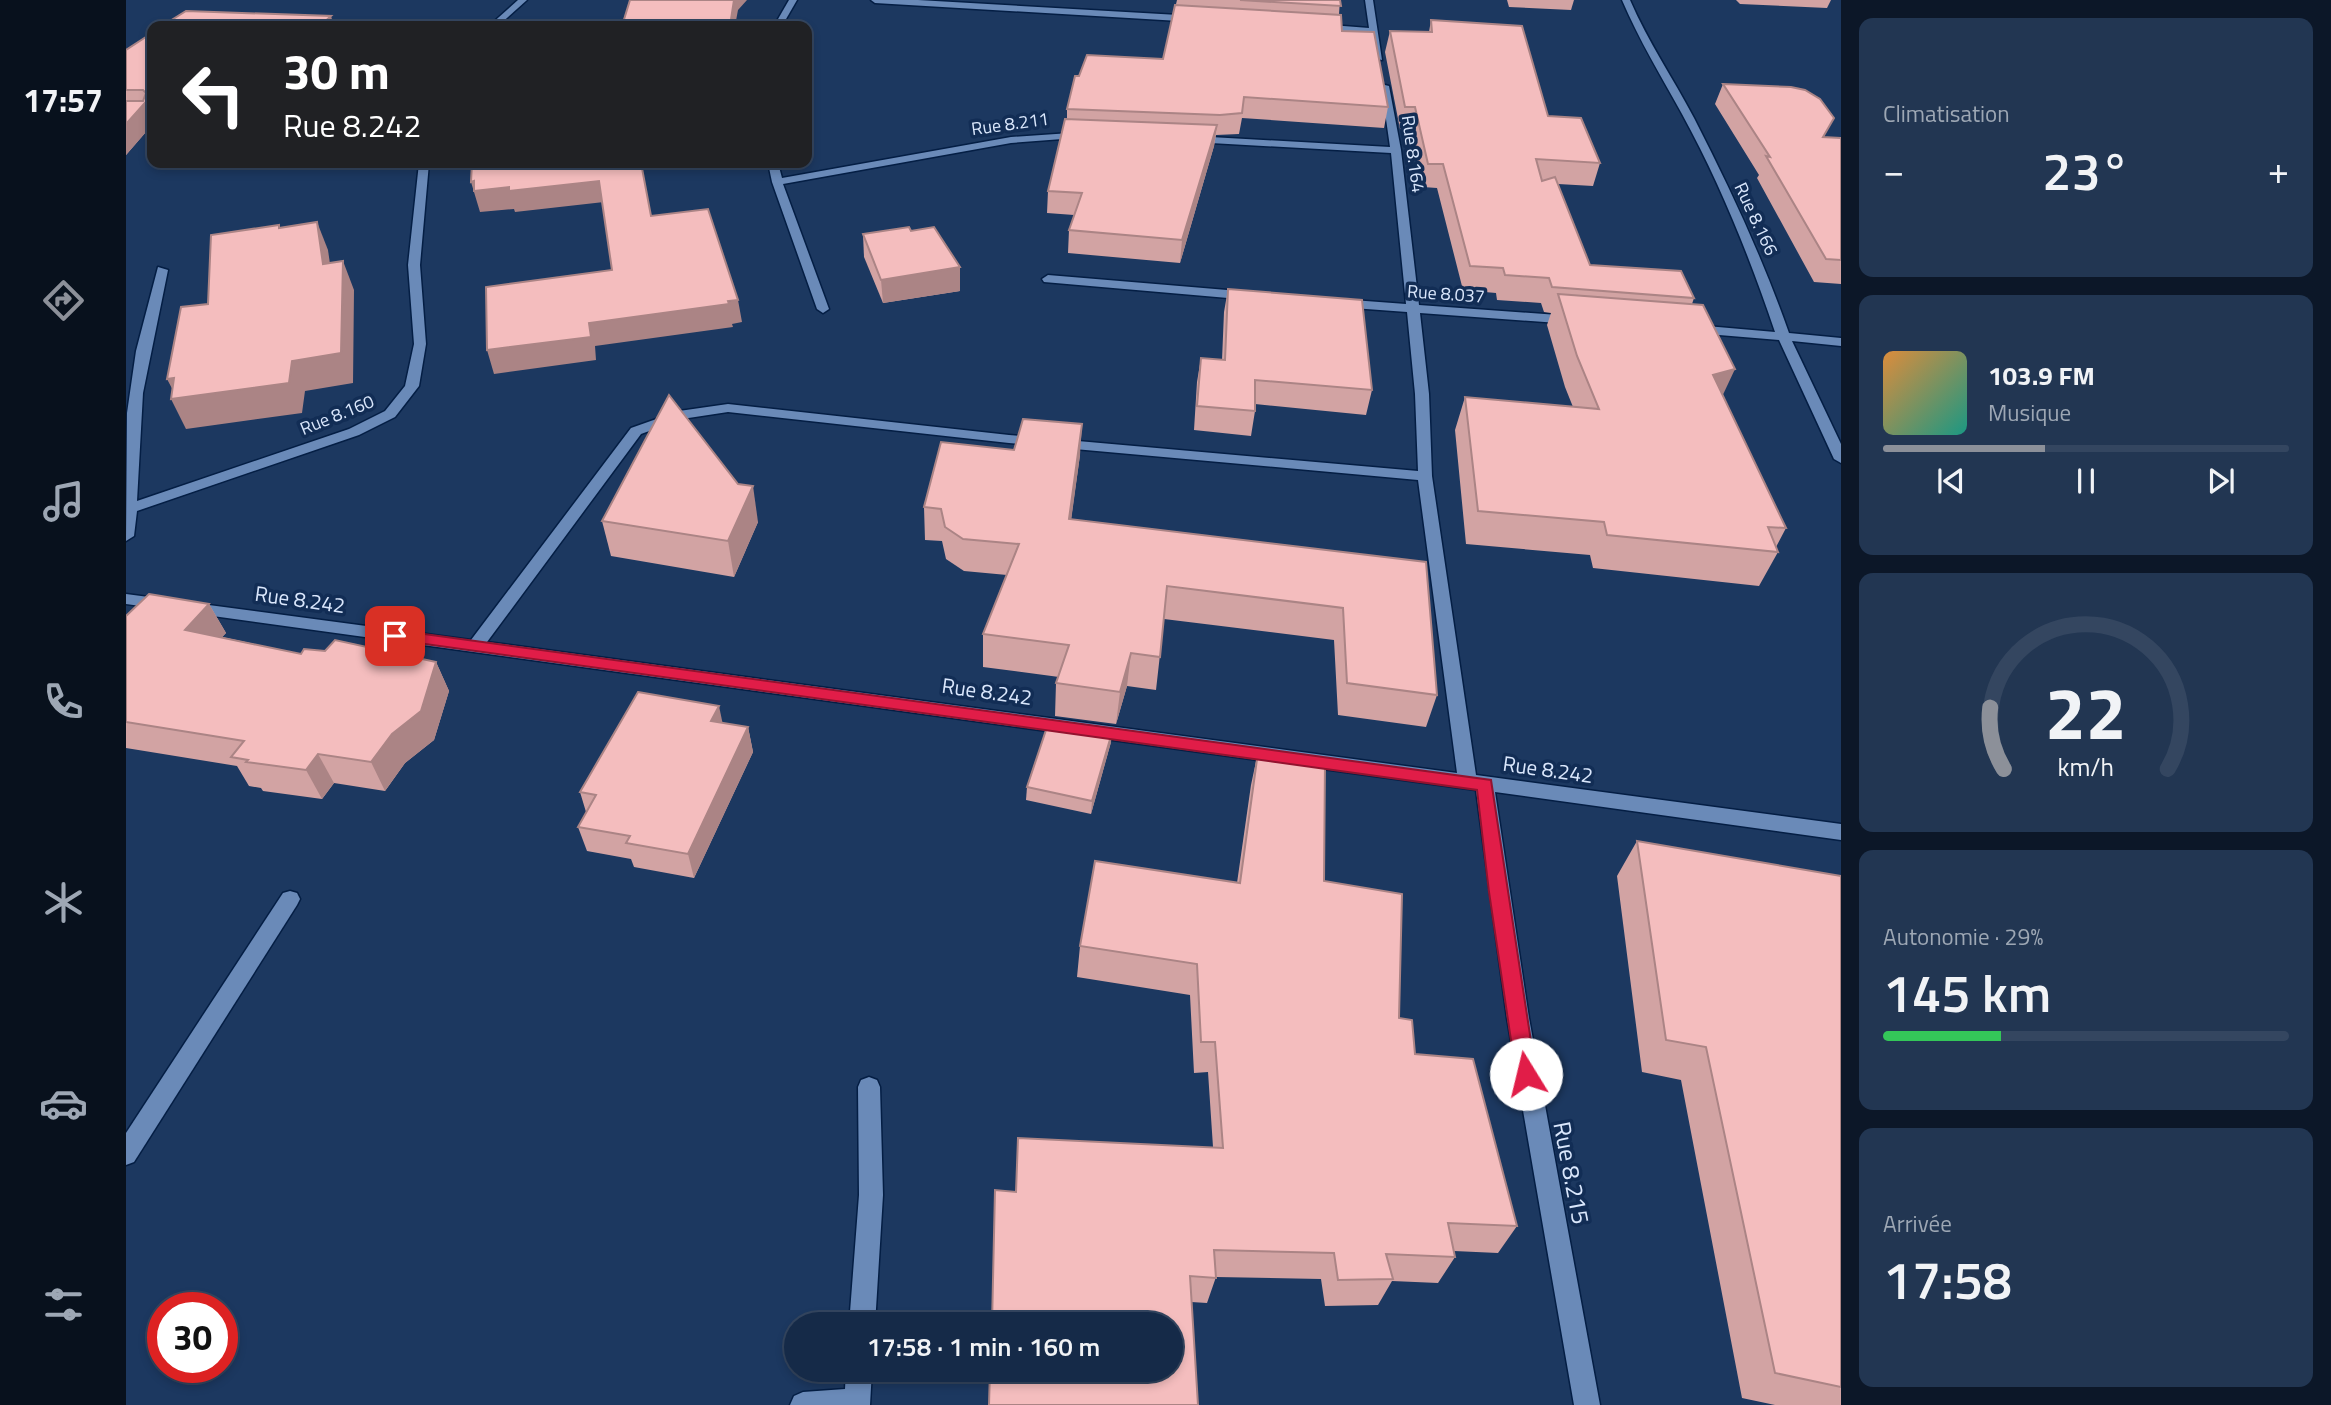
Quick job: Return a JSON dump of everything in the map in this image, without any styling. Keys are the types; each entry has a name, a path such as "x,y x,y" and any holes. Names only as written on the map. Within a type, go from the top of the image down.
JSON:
{"street":[{"path":"499,21 523,0"},
{"path":"781,21 793,0"},
{"path":"875,0 1209,20"},
{"path":"1113,13 1117,0"},
{"name":"Rue 8.164","path":"1369,0 1396,150 1422,394 1425,476 1476,782"},
{"name":"Rue 8.166","path":"1626,0 1642,38 1688,117 1758,263 1783,336 1841,459"},
{"path":"1306,26 1374,31"},
{"name":"Rue 8.211","path":"777,182 1011,140 1094,135"},
{"path":"1175,138 1396,150"},
{"name":"Rue 8.160","path":"131,508 354,432 390,414 412,386 420,344 414,264 424,168"},
{"path":"774,168 823,309"},
{"path":"126,536 131,508 132,433 149,320 162,270"},
{"path":"1048,279 1268,297"},
{"name":"Rue 8.037","path":"1321,301 1591,322"},
{"path":"1687,329 1841,342"},
{"path":"475,646 636,431 679,415 728,408 1009,439 1425,476"},
{"name":"Rue 8.242","path":"126,599 1841,832"},
{"name":"Rue 8.215","path":"1476,782 1498,892 1530,1100 1587,1405"},
{"path":"126,1154 290,900"},
{"path":"863,1312 871,1195 869,1087"},
{"path":"803,1405 857,1403 858,1382"}],"building":[{"path":"630,0 734,0 731,21 624,21"},
{"path":"1240,0 1340,0 1341,6"},
{"path":"1175,5 1341,15 1342,31 1374,32 1388,107 1244,97 1242,113 1220,115 1067,109 1075,76 1079,76 1087,55 1163,59"},
{"path":"186,11 331,16 326,21 170,21"},
{"path":"1431,20 1522,26 1548,116 1581,118 1600,163 1536,159 1542,181 1555,177 1590,265 1681,271 1694,298 1552,287 1549,278 1505,275 1503,268 1470,266 1443,164 1428,164 1415,107 1405,107 1390,31 1432,32"},
{"path":"147,36 147,101 126,124 126,101 143,101 146,93 143,90 126,90 126,50"},
{"path":"1723,84 1805,90 1820,99 1834,118 1823,137 1841,138 1841,260 1826,259 1766,156 1770,157"},
{"path":"1065,119 1217,125 1182,240 1069,230 1082,193 1048,191"},
{"path":"472,168 642,168 651,216 708,209 738,300 728,301 729,304 589,323 591,337 487,350 486,287 612,270 599,181 509,191 509,187 474,191 474,181 471,182"},
{"path":"317,222 323,264 343,261 341,353 292,361 289,383 171,399 174,378 167,379 181,307 208,304 211,235"},
{"path":"909,227 911,231 934,227 960,267 881,280 863,234"},
{"path":"1228,289 1362,300 1372,390 1255,380 1255,411 1197,406 1201,358 1225,360"},
{"path":"1558,294 1703,305 1735,369 1713,375 1786,528 1768,527 1778,552 1607,535 1604,522 1478,511 1465,397 1599,409 1577,356"},
{"path":"669,395 738,484 753,486 728,541 602,521"},
{"path":"1023,419 1082,424 1069,519 1426,562 1437,695 1347,683 1343,608 1167,586 1160,657 1131,653 1120,692 1056,683 1069,645 983,634 1019,544 963,539 945,527 941,509 924,507 941,442 1014,450"},
{"path":"149,594 209,604 185,630 301,654 304,649 325,651 335,640 436,662 421,711 392,734 371,762 318,754 306,770 246,762 248,760 231,757 244,741 126,722 126,616"},
{"path":"638,692 719,706 711,721 748,727 688,854 626,843 630,836 578,827 596,795 580,792"},
{"path":"1049,721 1113,729 1092,801 1027,787"},
{"path":"1258,752 1325,761 1324,881 1402,894 1399,1018 1412,1020 1415,1054 1473,1059 1517,1226 1448,1223 1455,1257 1386,1254 1393,1279 1338,1280 1334,1253 1214,1250 1216,1278 1190,1276 1198,1405 989,1405 990,1382 1183,1382 1183,1312 992,1312 995,1190 1016,1192 1018,1138 1223,1148 1215,1042 1201,1042 1197,964 1080,946 1095,861 1240,883"},
{"path":"1637,841 1841,876 1841,1387 1775,1373 1706,1047 1666,1040"}],"route":[{"path":"395,636 1485,784 1498,892 1526,1074"}]}
